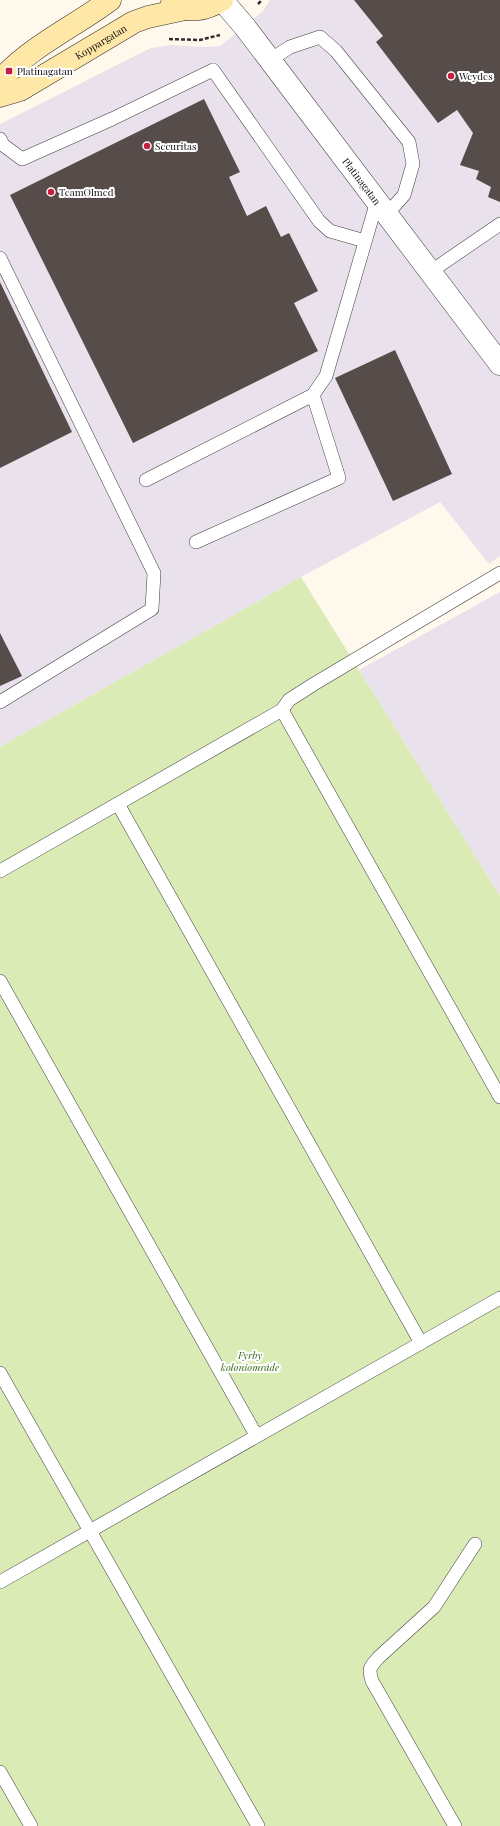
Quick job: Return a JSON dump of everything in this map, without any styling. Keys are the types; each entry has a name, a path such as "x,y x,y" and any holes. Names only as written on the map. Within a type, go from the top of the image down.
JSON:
{"street":[{"path":"0,81 9,71 36,51 110,0"},
{"name":"Koppargatan","path":"0,96 20,90 134,22 176,4 205,8 222,0"},
{"name":"Platinagatan","path":"222,0 240,20 500,364"}],"lane":[{"path":"146,480 313,395 326,376 364,241 382,207 404,195 413,164 409,142 336,51 320,37 290,47 270,60"},
{"path":"0,139 3,145 22,159 112,119 213,70 319,221 330,231 364,241"},
{"path":"430,272 500,224"},
{"path":"0,258 154,573 152,609 0,702"},
{"path":"196,542 339,478 313,395"},
{"path":"0,871 282,710 289,700 314,684 500,573"},
{"path":"282,710 500,1097"},
{"path":"118,804 421,1343"},
{"path":"0,982 256,1435"},
{"path":"0,1582 256,1435 500,1298"},
{"path":"0,1373 258,1826"},
{"path":"455,1826 372,1681 369,1671 372,1664 379,1657 434,1607 474,1544"},
{"path":"0,1772 31,1826"}],"path":[{"path":"164,39 208,39 218,36 240,20 262,0"}],"shaded area":[{"path":"270,0 500,0 500,556 489,564 440,502 301,577 0,747 0,124 151,48 171,45 204,47 220,46 263,11"},
{"path":"500,592 500,896 359,670"}],"green space":[{"name":"Fyrby koloniområde","path":"301,577 500,896 500,1826 0,1826 0,747"}],"building":[{"name":"Weydes","path":"354,0 500,0 500,202 488,197 491,187 476,179 479,171 460,165 473,133 457,110 438,123 376,42 383,36"},
{"path":"204,99 240,172 229,177 247,216 266,206 281,237 289,233 318,291 294,303 318,351 133,443 10,195"},
{"path":"0,282 72,432 0,468"},
{"path":"395,350 452,474 393,501 335,378"},
{"path":"0,633 22,676 0,686"}],"place":[{"name":"Platinagatan","path":"9,71"},
{"name":"Weydes","path":"451,76"},
{"name":"Securitas","path":"147,146"},
{"name":"TeamOlmed","path":"51,192"}]}
